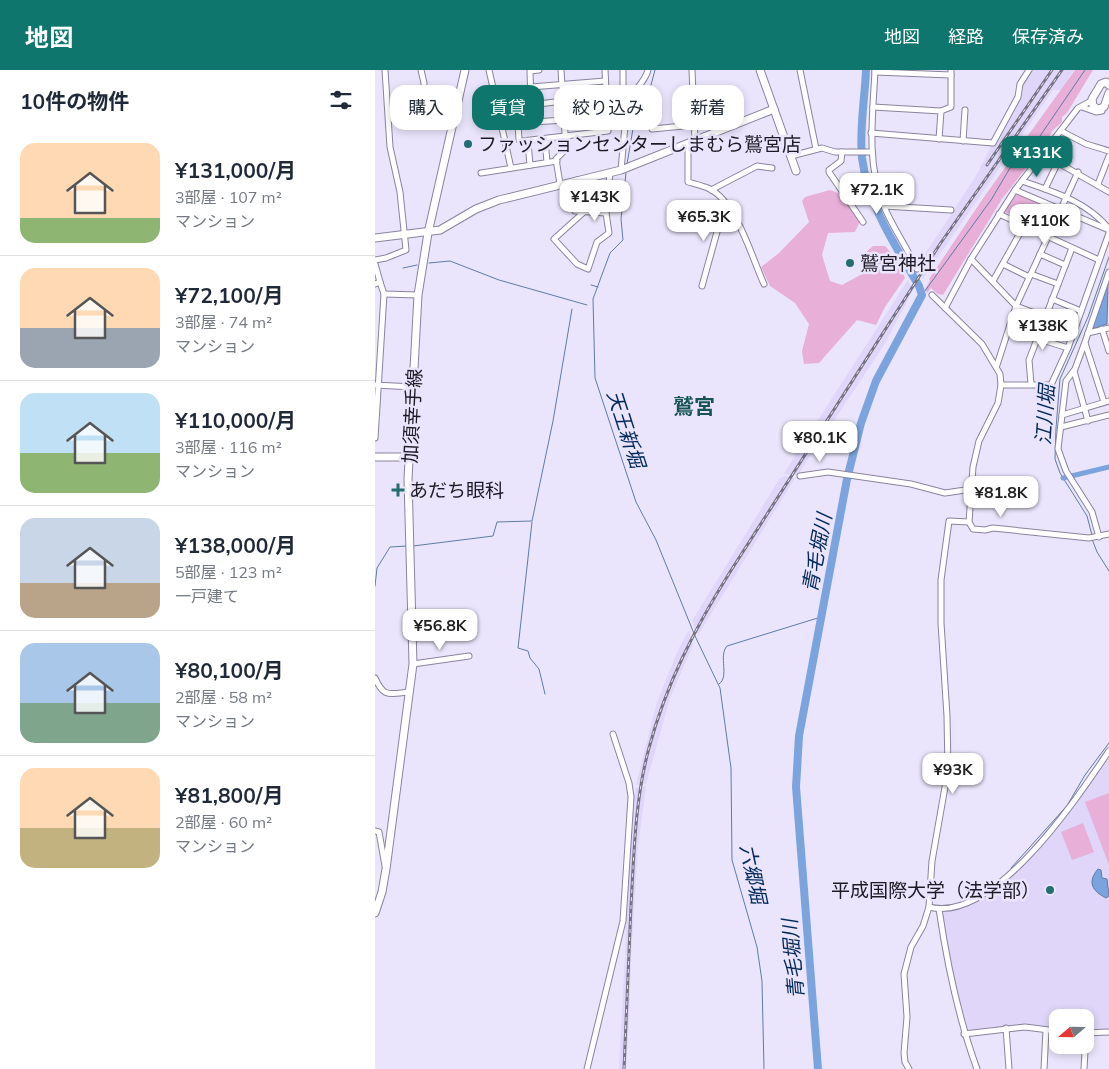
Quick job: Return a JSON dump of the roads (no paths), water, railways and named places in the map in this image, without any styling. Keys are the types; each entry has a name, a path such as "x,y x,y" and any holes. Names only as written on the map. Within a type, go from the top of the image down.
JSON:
{"main road":[{"name":"加須幸手線","path":"375,913 382,892 386,869 413,664 409,457 417,295 428,232 465,70"},
{"path":"760,70 796,171"},
{"path":"1109,85 1106,82 1101,84 1091,101 1096,108 1104,107 1109,93"},
{"path":"375,238 428,232 445,228 470,212 499,200 621,170 774,110"},
{"path":"375,457 409,457"}],"street":[{"path":"375,260 406,250 401,192 391,147 385,70"},
{"path":"421,70 424,85"},
{"path":"489,70 511,168"},
{"path":"531,85 530,71 539,70"},
{"path":"561,70 562,85 605,81"},
{"path":"605,70 605,85"},
{"path":"623,70 623,85"},
{"path":"640,85 646,78 648,70"},
{"path":"692,70 693,85"},
{"path":"800,70 816,149"},
{"path":"871,133 993,144 1017,97 1020,84 1029,70"},
{"path":"873,107 941,111 951,108 951,72 875,71 870,151 884,206 910,252 917,269"},
{"path":"945,308 971,259 1015,190 1079,107 1091,101"},
{"path":"1079,107 1086,106 1098,112 1104,107"},
{"path":"963,141 965,110"},
{"path":"939,139 941,111"},
{"path":"518,130 519,140 528,142 608,130"},
{"path":"560,184 557,161 566,149 565,130"},
{"path":"621,170 625,130"},
{"path":"693,130 688,182 711,190 725,203 737,221 764,284"},
{"path":"1061,131 1086,144 1109,151"},
{"path":"545,140 547,162"},
{"path":"528,142 530,165"},
{"path":"791,156 816,149 842,152 870,151"},
{"path":"842,152 841,161 829,172 863,222"},
{"path":"1043,154 1078,172 1109,192"},
{"path":"1098,184 1109,156"},
{"path":"481,174 557,161"},
{"path":"1045,189 1059,162"},
{"path":"711,190 757,166 772,168"},
{"path":"997,365 1016,306 1060,207 1078,172"},
{"path":"584,212 554,238 577,264 588,269 597,242 609,233 606,213 610,173"},
{"path":"577,180 575,211 606,213"},
{"path":"1023,180 1066,197 1098,214 1109,231"},
{"path":"1015,190 1060,207 1109,231"},
{"path":"702,286 725,203"},
{"path":"884,206 951,210"},
{"path":"999,214 1099,260"},
{"path":"993,282 1024,226"},
{"path":"1001,385 1051,385 1053,375 1068,348 1109,231"},
{"path":"1031,384 1029,360 1044,316 1072,248"},
{"path":"1040,254 1065,265"},
{"path":"971,259 1016,306 1075,328"},
{"path":"375,264 377,283 384,294 375,438"},
{"path":"1003,264 1030,276 1057,284"},
{"path":"1099,537 1092,512 1061,460 1058,449 1066,381 1074,371 1108,281 1109,272"},
{"path":"384,294 417,295"},
{"path":"932,295 968,328 997,365 1001,385 998,403 979,441 973,467 969,522 973,529 985,530 993,528 1089,538 1109,534"},
{"path":"1052,299 1081,311"},
{"path":"1010,326 1068,348"},
{"path":"1088,333 1109,328"},
{"path":"1102,329 1109,351"},
{"path":"1061,415 1107,402 1085,342"},
{"path":"1074,371 1088,421"},
{"path":"377,385 413,387"},
{"path":"1061,427 1109,415"},
{"path":"801,476 825,472 856,478 911,484 945,493 972,489"},
{"path":"909,1069 905,1062 904,1053 907,1017 904,974 911,947 923,926 929,907 932,861 947,770 947,716 941,623 941,580 949,521 969,522"},
{"path":"413,664 469,656"},
{"path":"375,678 382,691 387,694 409,692"},
{"path":"587,1069 623,914 631,797 629,783 613,734"},
{"path":"929,907 939,909 962,905 980,897 1022,862 1078,797 1109,751"},
{"path":"375,831 379,832 386,869"},
{"path":"939,909 947,968 957,998 964,1034 977,1069"},
{"path":"964,1034 1025,1027 1049,1030"},
{"path":"1005,1028 1009,1069"},
{"path":"1044,1069 1046,1030"},
{"path":"1094,1033 1109,1032"},
{"path":"1084,1069 1085,1054"}],"water":[{"path":"1108,284 1107,324 1092,329"},
{"path":"1098,869 1101,870 1102,878 1107,879 1109,896 1106,898 1097,892 1093,886 1093,878"}],"waterway":[{"name":"天王新堀","path":"627,164 637,105 651,85 655,70"},
{"name":"青毛堀川","path":"818,1069 796,787 799,736 847,479 861,423 876,381 922,295 919,286 876,208 865,175 861,136 866,70"},
{"path":"922,295 991,200 1013,163 1040,136 1085,70"},
{"name":"天王新堀","path":"626,173 621,219 623,240 610,253 593,299 595,378 636,502 656,540 695,636 720,688 731,768 732,860 757,947 762,981 764,1069"},
{"name":"江川堀","path":"1092,535 1087,516 1060,473 1055,459 1056,428 1060,379 1088,317 1109,257"},
{"path":"429,263 450,261 499,280 587,305"},
{"path":"403,268 417,265"},
{"name":"天王新堀","path":"591,285 598,287"},
{"path":"413,546 493,536 497,522 532,521 553,421 572,309"},
{"path":"1063,478 1109,467"},
{"path":"532,522 518,648 528,651 530,658 539,669 545,694"},
{"name":"江川堀","path":"1092,539 1097,552 1109,571"},
{"path":"375,586 377,568 390,547 407,546"},
{"path":"719,684 724,677 723,655 727,646 821,617"},
{"path":"1068,804 1085,775 1109,743"},
{"path":"1011,868 1064,809"}],"railway":[{"path":"987,165 1052,70"},
{"path":"624,1069 633,866 638,806 649,748 673,679 693,635 730,572 940,244 1062,70"}],"place":[{"name":"ファッションセンターしまむら鷲宮店","path":"468,144"},
{"name":"鷲宮神社","path":"850,263"},
{"name":"あだち眼科","path":"398,490"},
{"name":"平成国際大学（法学部）","path":"1050,890"}],"district":[{"name":"鷲宮","path":"694,407"}],"water label":[{"name":"六郷堀","path":"753,874"}]}
